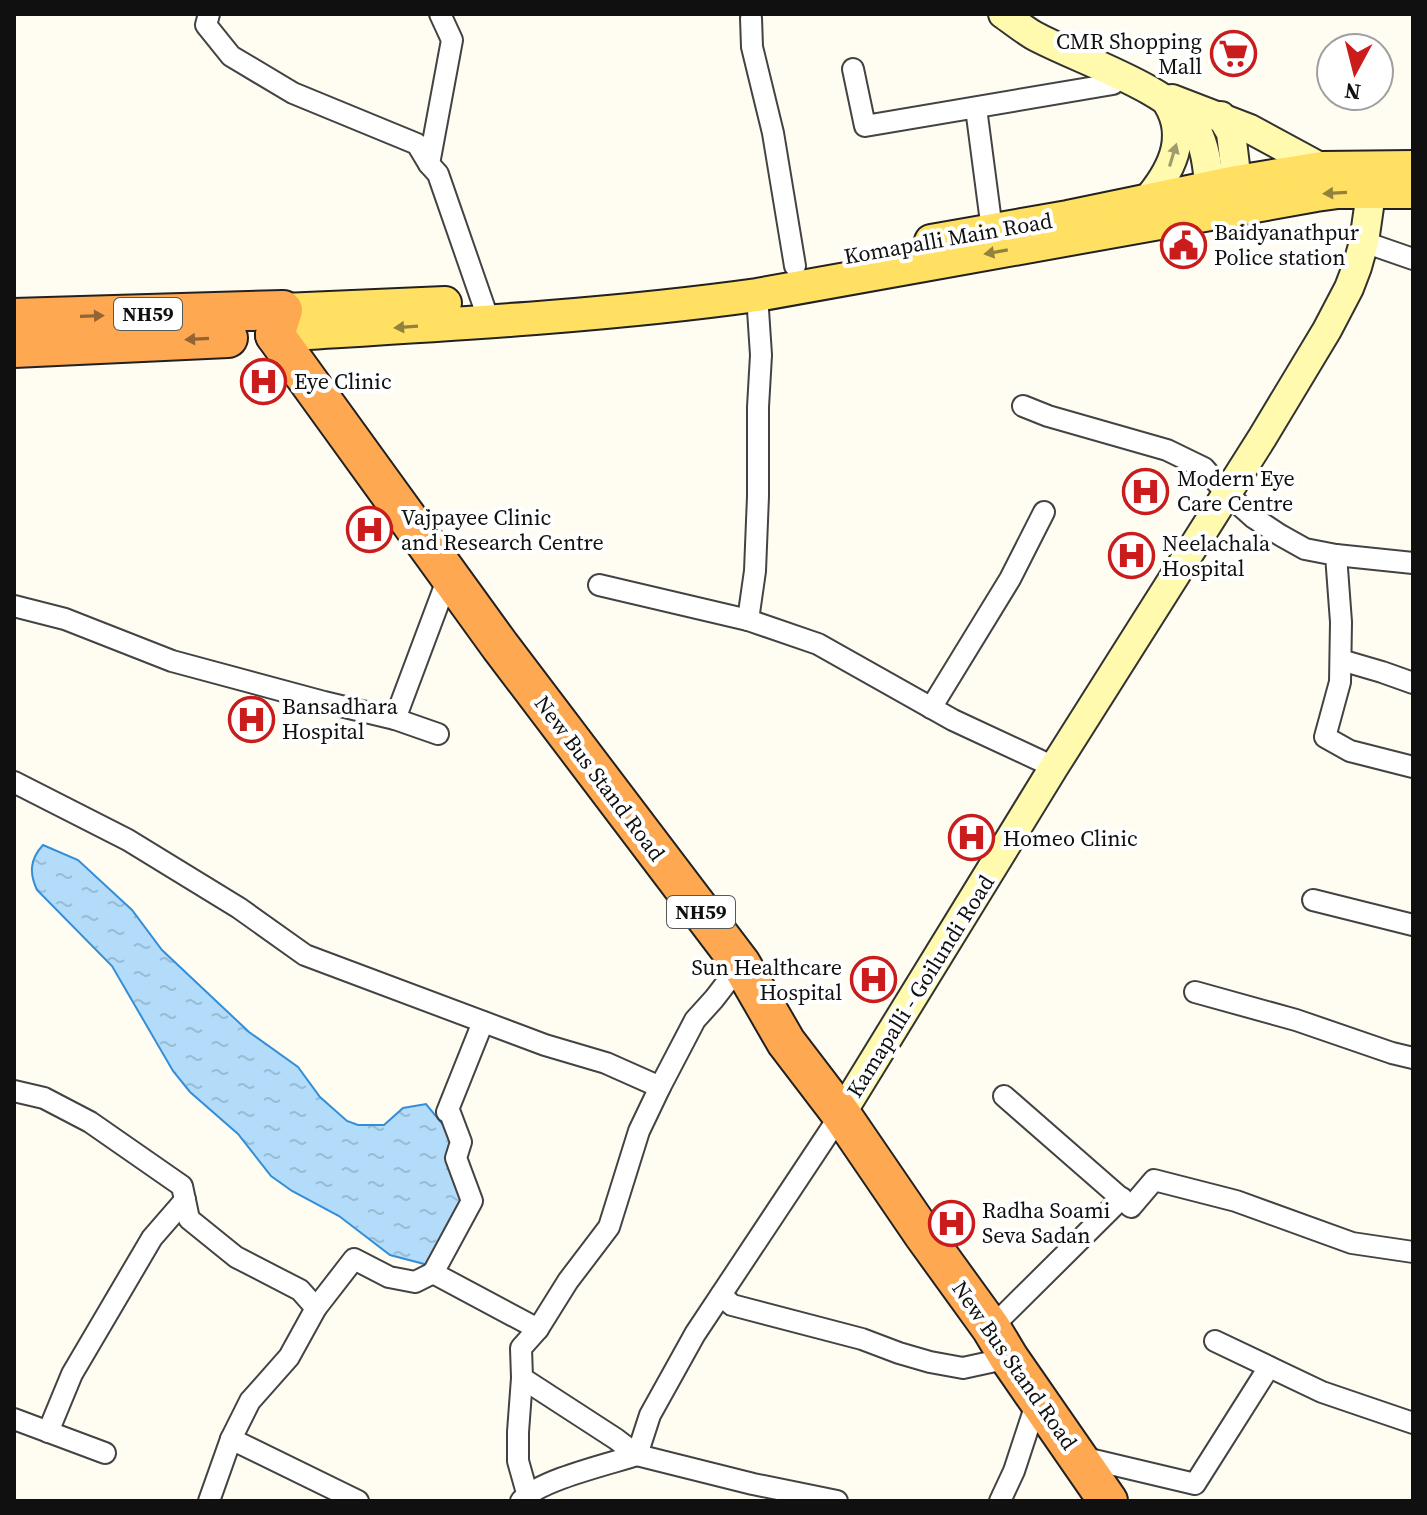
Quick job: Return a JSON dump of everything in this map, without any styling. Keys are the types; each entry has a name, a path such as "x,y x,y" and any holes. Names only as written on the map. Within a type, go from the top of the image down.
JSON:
{"highway":[{"name":"NH59","path":"14,318 279,323"},
{"name":"NH59","path":"14,348 279,323"},
{"name":"New Bus Stand Road","path":"279,323 500,646 741,964 786,1042 841,1114 1108,1501"}],"main road":[{"name":"Komapalli Main Road","path":"485,311 722,279 1146,201 1219,194 1322,168 1413,167"},
{"path":"279,323 485,311 651,309 757,295 1219,194 1413,192"}],"street":[{"path":"209,14 206,25 231,56 293,93 417,144 438,174 485,311"},
{"path":"429,164 452,40 440,14"},
{"path":"1003,14 1032,34 1184,114 1196,131 1219,194"},
{"path":"1022,14 1106,56 1141,90 1174,113 1178,139 1175,153 1162,180 1146,201"},
{"path":"751,18 752,47 773,133 795,266"},
{"path":"853,69 865,126 976,108 1141,90 1221,116 1322,168"},
{"path":"976,108 992,230"},
{"path":"1219,194 1231,133 1221,116"},
{"name":"Kamapalli - Goilundi Road","path":"841,1114 1327,330 1349,288 1364,242 1371,193"},
{"path":"1364,242 1413,259"},
{"path":"748,620 755,571 758,496 761,355 757,295"},
{"path":"1023,406 1167,450 1204,468 1254,518 1305,549 1413,563"},
{"path":"931,708 1010,579 1044,512"},
{"path":"1336,555 1341,622 1340,682 1325,737 1350,751 1413,767"},
{"path":"395,719 449,575"},
{"path":"599,585 748,620 818,644 931,708 1054,767"},
{"path":"14,606 65,619 172,661 395,719 438,734"},
{"path":"1341,660 1413,683"},
{"path":"14,782 128,840 239,908 305,955 545,1045 606,1063 660,1087"},
{"path":"1313,900 1413,925"},
{"path":"637,1455 562,1479 524,1497 518,1461 521,1348 538,1329 568,1281 609,1227 639,1131 660,1087 695,1020 741,964"},
{"path":"1195,992 1296,1020 1413,1058"},
{"path":"209,1501 231,1439 250,1401 289,1357 316,1308 354,1259 389,1277 415,1282 433,1273 472,1201 456,1158 461,1142 447,1112 483,1022"},
{"path":"14,1091 44,1098 90,1122 182,1186 189,1219 236,1257 300,1290 316,1308"},
{"path":"1004,1096 1131,1207 1154,1180 1236,1201 1352,1243 1413,1252"},
{"path":"637,1455 650,1415 695,1334 841,1114"},
{"path":"721,1295 732,1305 862,1339 930,1362 963,1368 1000,1343 1122,1198"},
{"path":"48,1432 72,1374 152,1238 185,1200"},
{"path":"433,1273 538,1329"},
{"path":"1215,1341 1322,1392 1413,1423"},
{"path":"1078,1456 1195,1484 1269,1367"},
{"path":"522,1378 637,1455 837,1501"},
{"path":"1000,1501 1014,1471 1038,1398"},
{"path":"14,1419 105,1453"},
{"path":"231,1439 358,1501"}],"water":[{"path":"43,845 78,860 132,910 162,950 249,1032 298,1067 320,1097 347,1121 358,1125 384,1125 403,1108 426,1104 454,1138 466,1194 428,1265 390,1255 339,1216 271,1176 238,1134 190,1092 173,1071 112,966 37,890 32,866"}],"place":[{"name":"CMR Shopping Mall","path":"1233,54"},
{"name":"Baidyanathpur Police station","path":"1183,245"},
{"name":"Eye Clinic","path":"263,381"},
{"name":"Modern Eye Care Centre","path":"1146,491"},
{"name":"Vajpayee Clinic and Research Centre","path":"370,530"},
{"name":"Neelachala Hospital","path":"1131,556"},
{"name":"Bansadhara Hospital","path":"251,719"},
{"name":"Homeo Clinic","path":"972,838"},
{"name":"Sun Healthcare Hospital","path":"873,980"},
{"name":"Radha Soami Seva Sadan","path":"951,1223"}]}
